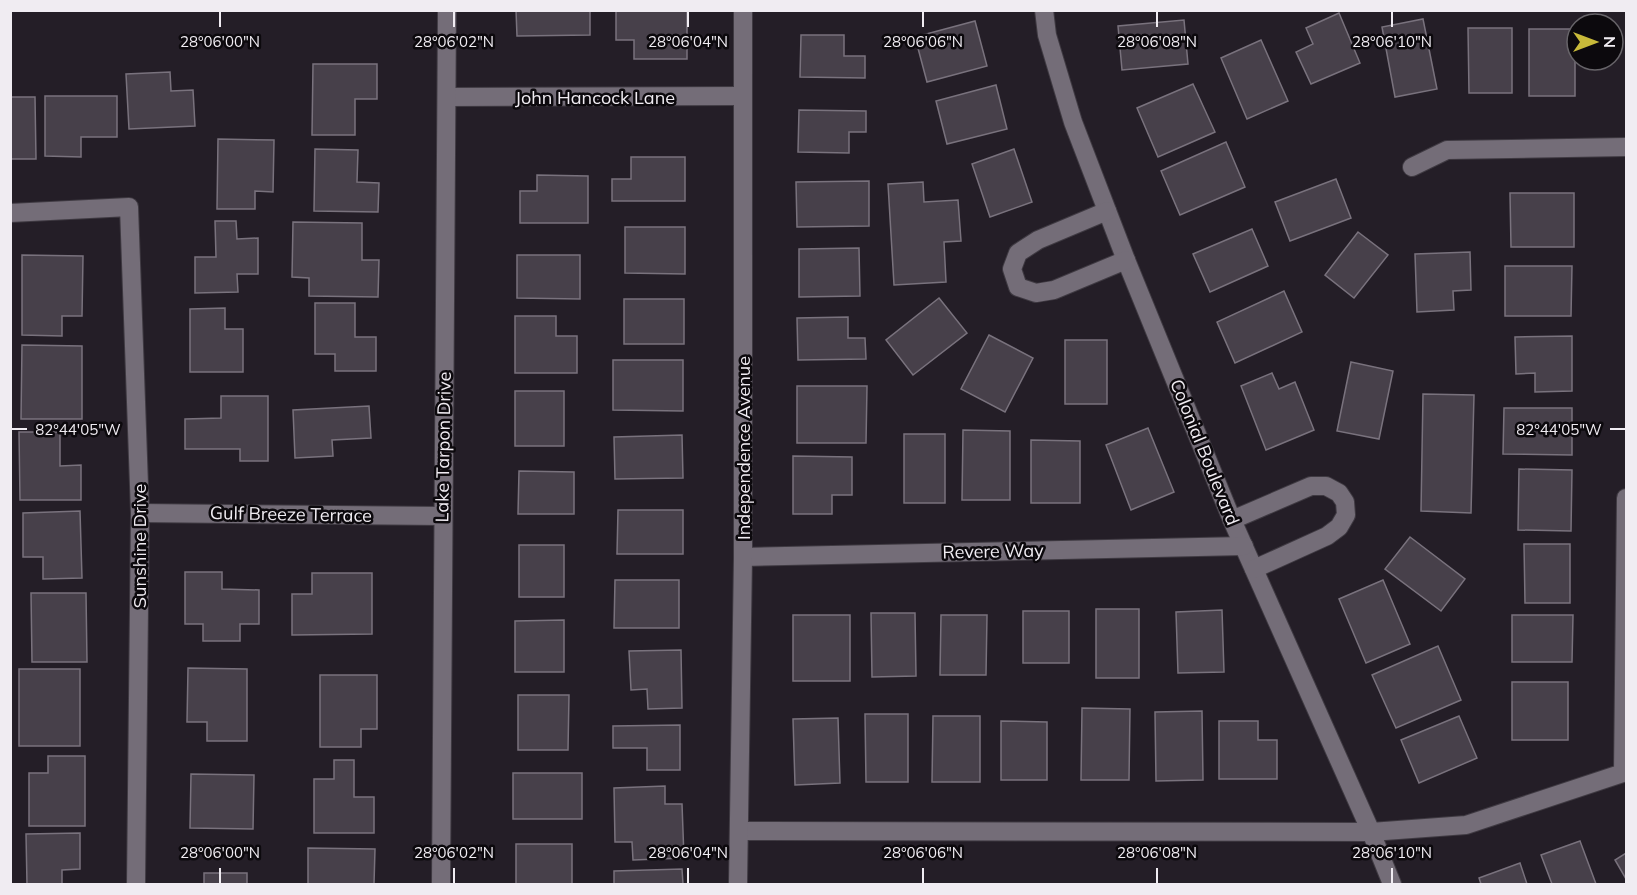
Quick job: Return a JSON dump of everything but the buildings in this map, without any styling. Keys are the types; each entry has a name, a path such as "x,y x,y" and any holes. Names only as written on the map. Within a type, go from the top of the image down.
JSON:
{"street":[{"name":"Lake Tarpon Drive","path":"441,885 447,10"},
{"name":"Independence Avenue","path":"738,885 743,557 743,10"},
{"name":"Colonial Boulevard","path":"1044,10 1047,35 1073,122 1126,260 1232,520 1371,832 1392,885"},
{"name":"John Hancock Lane","path":"447,97 743,96"},
{"path":"1412,167 1448,150 1626,147"},
{"name":"Sunshine Drive","path":"10,213 129,207 140,513 136,885"},
{"path":"1107,211 1038,240 1017,253 1012,269 1017,287 1036,292 1054,290 1126,260"},
{"path":"1232,520 1311,486 1326,486 1340,493 1345,502 1346,515 1340,527 1327,536 1254,569"},
{"path":"739,831 1371,832 1466,825 1623,773 1626,498"},
{"name":"Gulf Breeze Terrace","path":"140,513 442,516"},
{"name":"Revere Way","path":"743,557 1244,546"}]}
